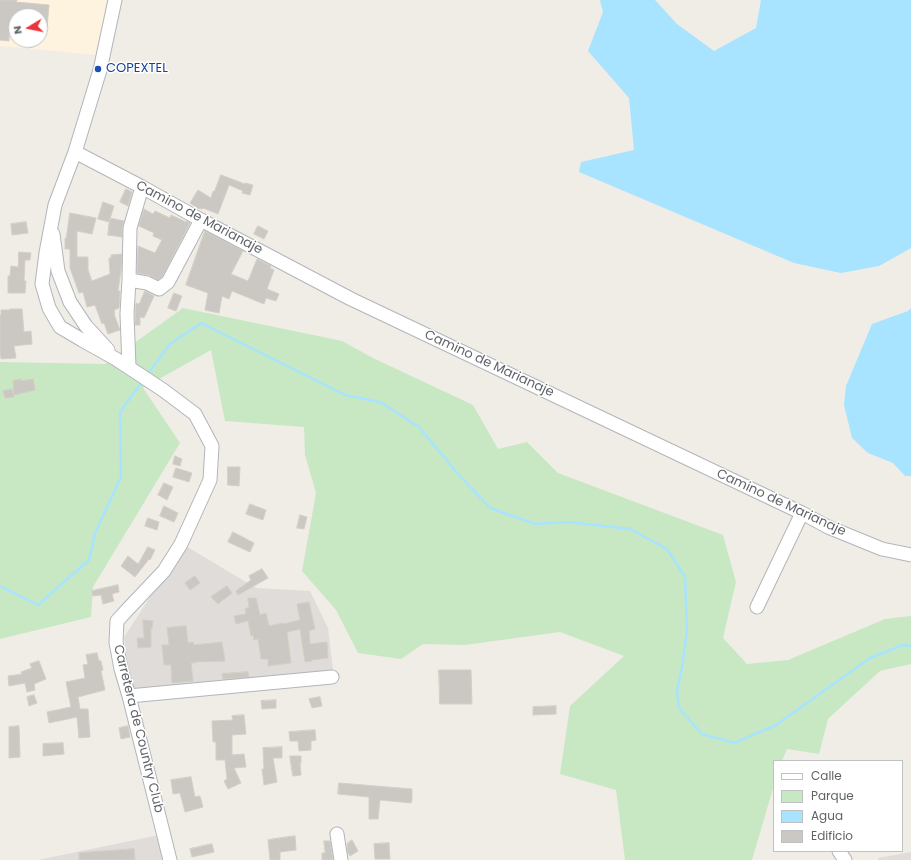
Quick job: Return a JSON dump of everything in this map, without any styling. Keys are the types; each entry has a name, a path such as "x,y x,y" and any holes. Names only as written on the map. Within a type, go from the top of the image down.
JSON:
{"street":[{"name":"Carretera de Country Club","path":"115,0 100,70 75,152 55,205 42,284 49,308 60,327 116,359 163,390 195,414 212,446 210,480 181,544 164,571 117,621 116,642 121,669 170,860"},
{"name":"Camino de Marianaje","path":"75,152 351,299 802,513 828,527 882,549 911,554"},
{"path":"128,367 127,314 130,228 142,187"},
{"path":"129,280 147,283 159,289 168,282 201,220"},
{"name":"Carretera de Country Club","path":"51,225 58,272 70,302 86,326 116,359"},
{"path":"757,607 802,513"},
{"path":"129,696 332,677"},
{"path":"337,834 341,860"}],"shaded area":[{"path":"0,0 107,0 96,55 21,48 48,48 48,8 8,8 8,47 0,46"},
{"path":"184,545 256,588 310,591 328,628 333,670 131,694 124,637"},
{"path":"159,835 164,860 38,860"},
{"path":"911,852 911,860 878,860 878,858"}],"green space":[{"path":"183,308 342,341 373,358 473,405 498,449 527,442 558,473 723,535 736,582 723,638 747,664 788,660 885,619 911,616 911,664 880,671 828,719 819,754 787,749 782,760 773,760 773,788 752,860 625,860 616,790 560,774 570,706 624,656 560,632 465,645 423,644 401,659 358,653 336,610 302,571 316,493 305,455 304,427 225,421 211,350 143,388 180,443 93,587 91,617 0,639 0,362 105,364"}],"water":[{"path":"600,0 655,0 677,24 714,51 756,28 761,0 911,0 911,248 879,266 841,273 794,263 579,172 581,162 634,150 629,98 588,51 603,12"},
{"path":"911,308 911,476 905,476 893,463 868,453 852,438 844,405 846,386 872,324 908,311"}],"building":[{"path":"0,0 17,0 16,2 49,5 48,16 48,8 8,8 8,41 0,40"},
{"path":"221,175 245,184 253,185 250,195 242,193 243,191 229,185 218,214 203,208 197,208 190,203 198,190 211,198"},
{"path":"126,189 132,192 128,206 120,202"},
{"path":"103,202 114,206 109,222 98,219"},
{"path":"144,209 153,214 155,211 170,218 171,215 190,223 162,277 158,280 149,275 137,273 138,246 155,253 162,240 153,236 154,233 139,226"},
{"path":"70,213 96,218 92,234 77,231 77,257 88,257 88,270 92,281 110,274 109,258 111,258 111,255 122,254 118,291 120,291 119,308 114,310 120,330 108,334 104,323 102,324 95,305 87,307 83,292 79,293 70,268 70,249 65,249 65,238"},
{"path":"110,218 124,221 122,237 108,235"},
{"path":"26,222 28,233 12,235 11,224"},
{"path":"258,226 268,231 264,239 254,234"},
{"path":"205,231 243,251 231,274 248,281 257,259 271,266 270,268 274,270 267,289 279,294 276,301 266,298 264,304 232,291 229,299 222,296 219,313 205,310 208,293 186,285"},
{"path":"19,252 31,253 30,260 25,260 25,293 8,293 8,276 10,276 11,266 18,267"},
{"path":"145,291 154,296 144,318 140,317 140,325 135,325 136,303 139,304"},
{"path":"174,293 182,296 176,311 168,308"},
{"path":"22,309 24,332 31,331 32,344 14,346 16,358 1,359 1,310"},
{"path":"21,379 21,381 33,379 35,390 14,395 13,381"},
{"path":"12,389 14,397 5,398 3,391"},
{"path":"175,456 182,459 180,466 173,464"},
{"path":"228,467 240,467 239,486 228,485"},
{"path":"176,468 192,473 189,482 173,477"},
{"path":"164,483 173,487 167,500 158,495"},
{"path":"250,504 266,510 263,520 246,514"},
{"path":"164,506 178,513 174,522 160,516"},
{"path":"300,515 307,517 304,529 297,528"},
{"path":"148,518 159,522 157,530 145,526"},
{"path":"233,532 254,543 250,552 228,542"},
{"path":"148,547 155,550 150,560 149,559 135,577 121,566 128,556 138,564"},
{"path":"262,569 268,578 238,595 236,591 251,580 249,576"},
{"path":"195,576 200,583 190,590 185,583"},
{"path":"118,585 119,592 112,594 114,601 103,604 101,595 93,596 92,591"},
{"path":"227,586 232,593 218,604 211,597"},
{"path":"248,598 256,598 260,615 266,613 269,626 300,620 297,604 309,602 315,629 309,631 310,644 327,642 328,658 305,662 300,629 287,632 291,663 268,666 268,659 261,659 258,639 254,640 253,635 251,636 248,621 236,624 234,616 246,614 245,609 249,607"},
{"path":"143,620 153,621 152,629 151,628 151,647 138,648 137,638 144,638"},
{"path":"186,626 188,643 193,642 194,645 222,642 225,661 191,663 193,681 172,683 171,665 164,665 162,645 169,645 167,628"},
{"path":"97,653 103,670 101,671 105,690 78,697 80,709 88,709 90,737 79,738 77,717 49,723 47,712 71,707 66,682 85,678 83,665 88,664 86,655"},
{"path":"39,661 46,679 34,684 35,690 27,692 25,683 9,686 8,676 22,674 21,672 32,668 30,664"},
{"path":"439,670 471,670 472,704 440,704"},
{"path":"248,672 249,677 223,679 222,674"},
{"path":"34,695 37,703 29,706 27,697"},
{"path":"320,697 322,706 312,708 309,699"},
{"path":"276,700 276,708 262,709 261,701"},
{"path":"556,706 556,714 533,715 533,707"},
{"path":"244,715 246,734 232,735 232,755 244,754 246,767 234,768 241,783 228,789 224,781 227,779 225,760 216,760 216,742 213,742 212,721 233,720 232,716"},
{"path":"19,726 20,757 9,758 9,727"},
{"path":"128,726 130,737 121,739 119,728"},
{"path":"315,730 316,740 311,741 311,750 299,751 298,741 290,741 289,732"},
{"path":"63,743 64,754 43,756 43,744"},
{"path":"282,747 282,758 273,758 277,782 264,785 262,769 264,769 263,748"},
{"path":"290,756 301,756 301,775 293,776"},
{"path":"191,777 195,797 200,796 203,807 185,812 180,793 173,794 171,780"},
{"path":"339,783 412,789 412,800 411,803 380,800 378,819 369,819 369,797 338,794"},
{"path":"295,836 296,850 280,852 280,860 270,860 268,840"},
{"path":"352,840 358,851 350,856 348,853 347,844"},
{"path":"324,841 330,841 333,860 322,860 322,853 325,853"},
{"path":"389,843 390,859 375,859 374,844"},
{"path":"212,844 214,852 192,857 190,849"},
{"path":"134,849 135,860 79,860 79,853"}],"waterway":[{"path":"149,372 170,344 201,323 345,395 380,402 419,427 458,474 490,508 535,524 568,522 630,529 667,549 685,577 687,631 677,690 679,708 702,734 734,743 776,725 870,658 903,645 911,646"},
{"path":"0,586 38,605 89,560 95,533 121,477 120,412 141,383"}],"place":[{"name":"COPEXTEL","path":"98,69"}]}
